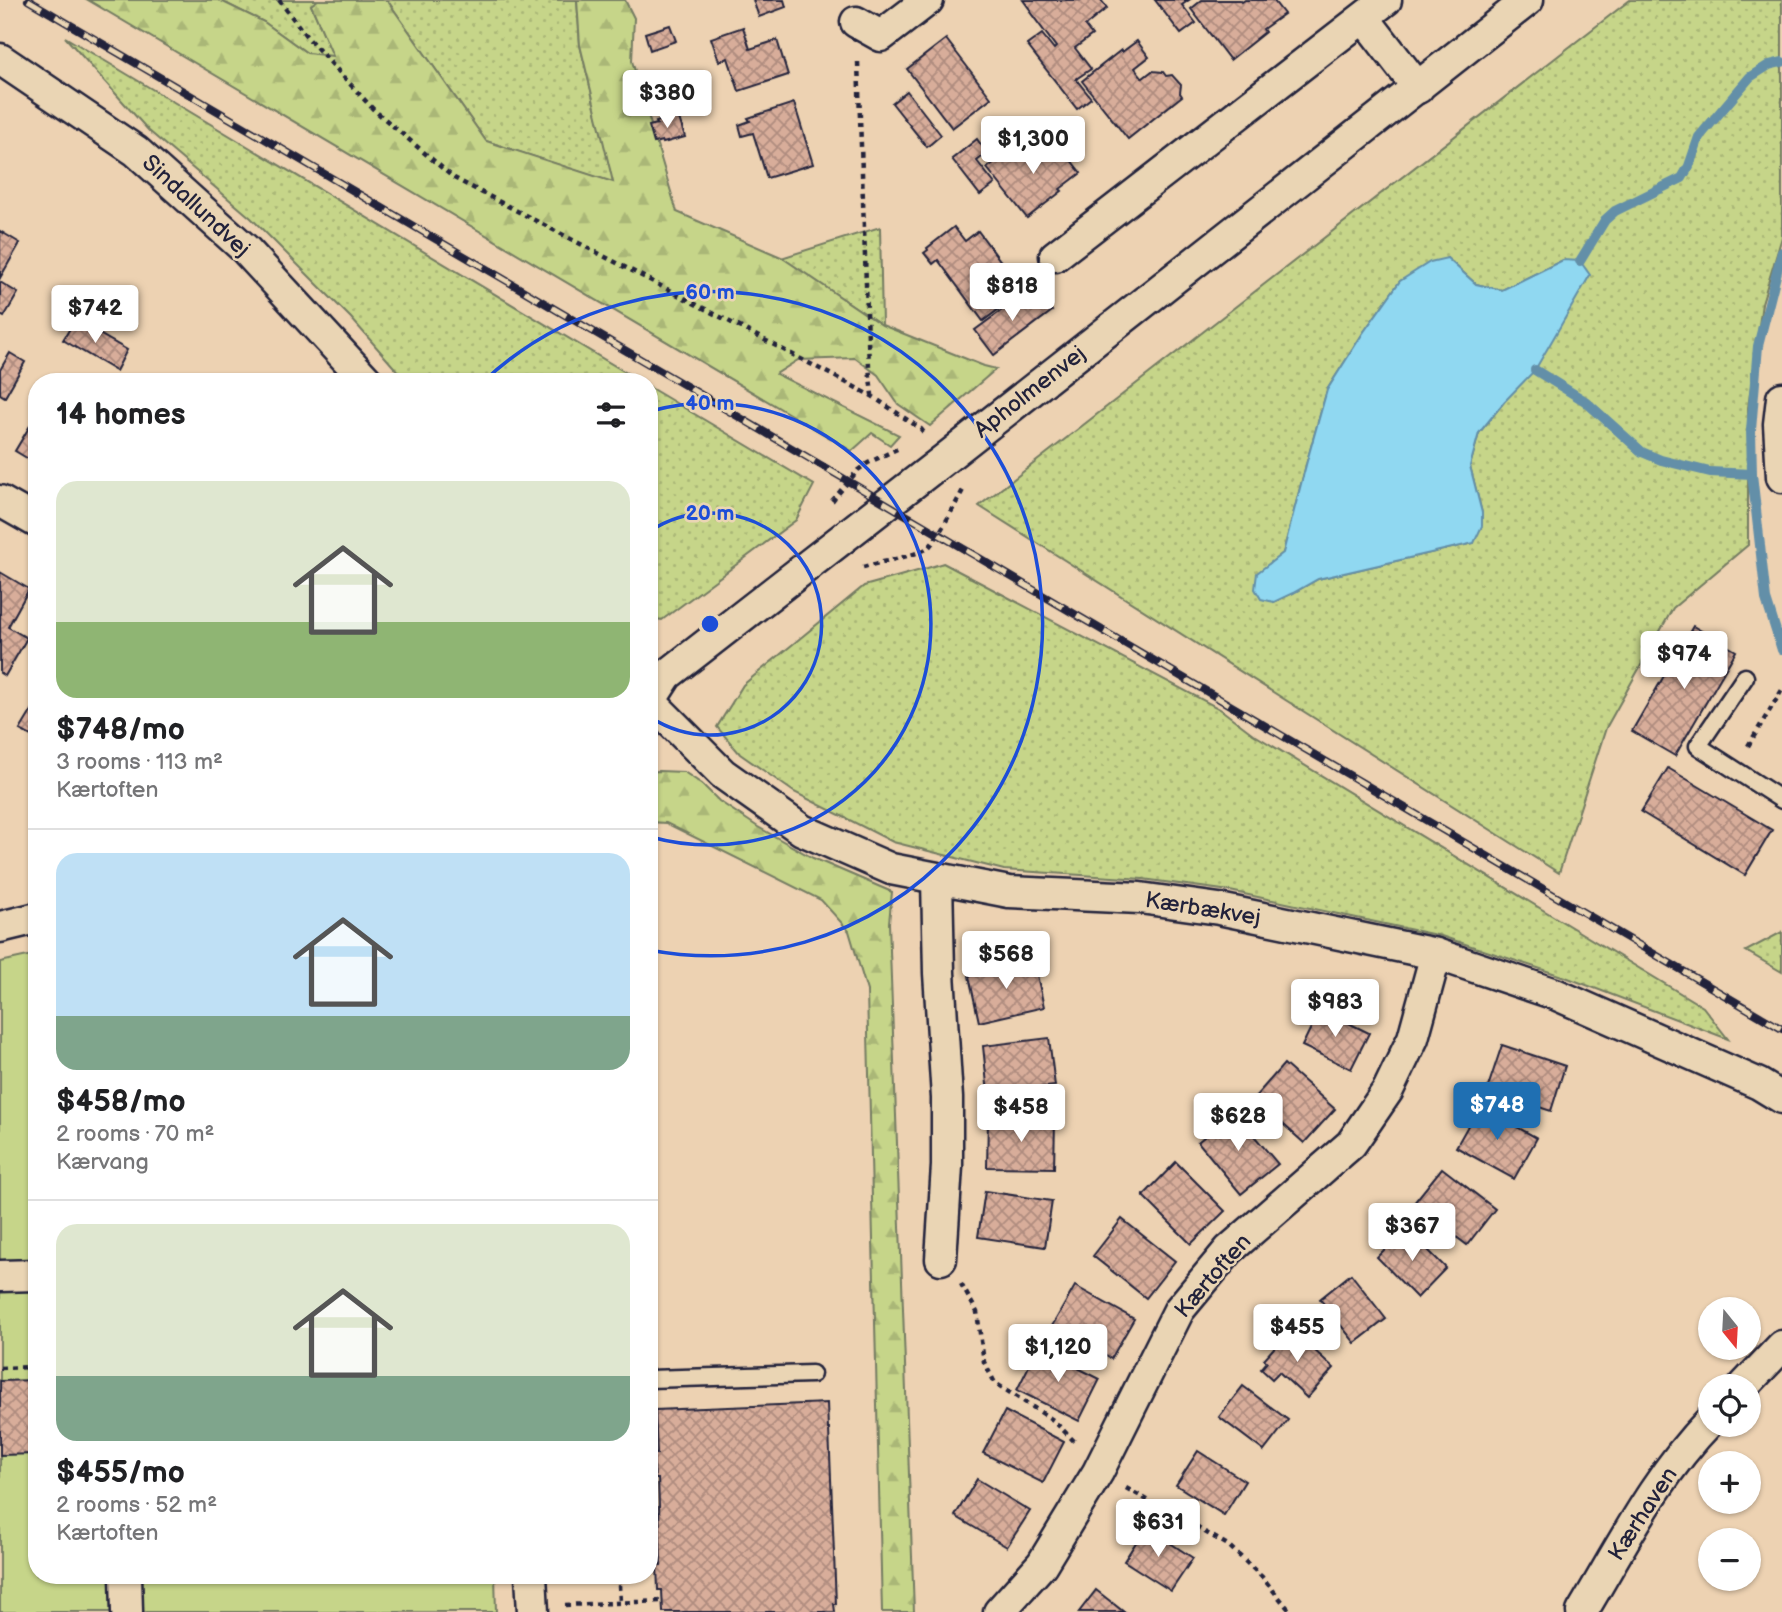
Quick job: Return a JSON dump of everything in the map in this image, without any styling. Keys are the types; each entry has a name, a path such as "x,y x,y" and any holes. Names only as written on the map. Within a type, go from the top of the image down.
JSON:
{"street":[{"path":"856,22 881,36 928,0"},
{"name":"Apholmenvej","path":"658,689 667,675 1528,0"},
{"path":"1055,256 1375,9 1418,88"},
{"name":"Sindallundvej","path":"0,59 136,150 245,249 360,373"},
{"path":"1782,398 1779,424 1782,477"},
{"path":"0,501 28,517"},
{"name":"Kærbækvej","path":"658,710 723,774 802,830 891,869 1009,892 1140,898 1219,909 1436,954 1555,995 1759,1084 1782,1097"},
{"path":"937,879 939,973 947,1098 941,1259"},
{"path":"0,927 28,920"},
{"name":"Kærtoften","path":"999,1612 1042,1564 1098,1472 1179,1310 1229,1250 1351,1144 1388,1090 1413,1038 1436,954"},
{"path":"0,1276 28,1275"},
{"path":"1755,1374 1782,1346"},
{"name":"Kærhaven","path":"1582,1612 1647,1503 1698,1434"},
{"path":"125,1584 127,1612"},
{"path":"532,1584 533,1609"}],"lane":[{"path":"1745,677 1698,746 1782,800"},
{"path":"658,1379 812,1374"}],"path":[{"path":"279,0 306,37 373,109 454,178 872,396 921,429 966,484 929,547 919,552 859,568 826,551"},
{"path":"856,22 872,396"},
{"path":"1734,769 1782,690"},
{"path":"0,1368 28,1367"},
{"path":"619,1585 620,1602"},
{"path":"533,1609 662,1601"}],"green space":[{"path":"88,0 219,0 264,22 307,53 333,56 311,5 318,0 387,0 486,141 613,182 580,45 577,0 625,0 634,18 632,61 677,212 781,257 882,325 996,369 930,426 898,404 878,375 855,358 798,360 776,374 899,435 890,445 872,433 852,451"},
{"path":"219,0 318,0 311,5 334,57 307,53 264,22"},
{"path":"387,0 577,0 580,45 614,183 486,141"},
{"path":"1630,0 1782,0 1782,237 1762,303 1748,408 1748,545 1673,608 1606,728 1559,873 979,506","holes":["1447,258 1476,284 1502,290 1563,260 1504,402 1479,433 1470,466 1482,513 1474,543 1318,579 1274,602 1257,574 1283,553 1327,390 1363,333 1400,281"]},
{"path":"65,37 627,373 399,373 351,318 251,218 149,131"},
{"path":"880,227 882,325 781,258"},
{"path":"658,392 814,485 796,520 662,620 658,619"},
{"path":"943,563 1220,709 1253,734 1703,1007 1728,1039 1568,978 1441,936 1230,891 1143,879 1004,870 893,842 794,792 740,754 717,727 743,685 864,586"},
{"path":"658,771 684,772 702,784 719,801 758,827 813,858 892,892 889,923 914,1612 882,1612 867,991 849,931 821,900 666,823 658,823"},
{"path":"1782,932 1782,972 1746,951"},
{"path":"28,956 28,1584 495,1584 496,1612 0,1612 0,962"}],"water":[{"path":"1447,258 1476,284 1502,290 1563,260 1580,261 1590,275 1535,370 1479,433 1470,466 1482,513 1482,526 1474,543 1318,579 1274,602 1261,599 1255,589 1257,573 1283,553 1327,390 1400,281 1430,262"}],"building":[{"path":"753,0 784,0 786,7 759,17"},
{"path":"1023,0 1101,0 1107,8 1085,26 1092,35 1075,48 1091,69 1076,79 1091,98 1077,109 1027,45 1042,34 1054,49 1056,47"},
{"path":"1155,0 1189,0 1182,5 1196,23 1181,34"},
{"path":"1202,0 1273,0 1284,14 1263,29 1265,32 1230,60 1191,9"},
{"path":"670,25 676,41 650,50 645,33"},
{"path":"743,27 750,49 777,40 788,75 739,91 728,58 719,61 711,38"},
{"path":"946,39 991,98 952,128 907,69"},
{"path":"1137,41 1149,57 1135,68 1143,78 1152,71 1163,72 1166,76 1172,75 1181,85 1182,96 1128,139 1082,81 1121,50 1122,52"},
{"path":"907,91 941,135 927,147 892,103"},
{"path":"794,103 813,164 767,178 753,133 742,136 739,125 750,121 748,118"},
{"path":"678,115 685,137 654,143 649,126"},
{"path":"977,139 987,153 977,161 995,184 980,195 952,159"},
{"path":"1022,141 1038,161 1059,145 1081,173 1027,218 987,168"},
{"path":"954,227 965,241 978,231 1023,291 983,321 938,260 933,264 924,253"},
{"path":"0,231 20,243 0,278"},
{"path":"0,282 18,293 4,317 0,315"},
{"path":"1024,294 1032,303 1041,296 1052,311 994,355 975,330"},
{"path":"75,320 127,350 116,371 63,340"},
{"path":"10,353 25,362 5,397 0,394 0,370"},
{"path":"28,429 28,459 15,451"},
{"path":"0,572 28,591 8,627 27,638 5,676 0,673"},
{"path":"1693,626 1736,651 1675,756 1632,731"},
{"path":"28,717 28,734 20,730"},
{"path":"1668,768 1772,830 1745,875 1641,812"},
{"path":"1034,961 1044,1007 979,1022 969,976"},
{"path":"1320,1009 1369,1033 1351,1069 1302,1046"},
{"path":"1049,1038 1055,1086 988,1094 983,1046"},
{"path":"1502,1045 1565,1066 1551,1111 1487,1090"},
{"path":"1284,1064 1335,1109 1304,1143 1254,1098"},
{"path":"1479,1106 1537,1138 1514,1179 1456,1147"},
{"path":"1234,1112 1278,1164 1241,1194 1198,1142"},
{"path":"988,1120 1055,1121 1054,1168 987,1167"},
{"path":"1176,1162 1225,1211 1191,1244 1143,1196"},
{"path":"1442,1168 1495,1209 1467,1245 1413,1204"},
{"path":"985,1191 1052,1201 1045,1247 978,1237"},
{"path":"1122,1219 1175,1261 1146,1298 1093,1256"},
{"path":"1406,1228 1446,1268 1417,1298 1377,1257"},
{"path":"1351,1274 1386,1319 1355,1343 1320,1299"},
{"path":"1075,1286 1134,1319 1111,1359 1052,1326"},
{"path":"1291,1329 1334,1368 1307,1398 1279,1372 1272,1379 1261,1369 1267,1362 1264,1359"},
{"path":"1038,1348 1100,1379 1079,1421 1017,1390"},
{"path":"28,1380 28,1454 0,1455 0,1381"},
{"path":"1243,1386 1288,1420 1264,1451 1219,1417"},
{"path":"827,1403 835,1612 663,1612 662,1590 658,1590 658,1584 658,1565 661,1565 658,1410"},
{"path":"1005,1411 1064,1442 1043,1483 983,1453"},
{"path":"1198,1451 1245,1481 1224,1515 1176,1485"},
{"path":"977,1479 1030,1511 1007,1547 955,1516"},
{"path":"1146,1527 1193,1558 1171,1591 1124,1561"},
{"path":"1096,1590 1124,1612 1079,1612"}],"waterway":[{"path":"1580,261 1605,220 1615,211 1682,178 1699,137 1750,77 1769,65 1782,62"},
{"path":"1782,252 1758,346 1751,430 1752,474 1766,599 1782,650"},
{"path":"1535,370 1585,401 1642,452 1661,460 1710,472 1752,474"}],"railway":[{"path":"28,0 1782,1029"}]}
